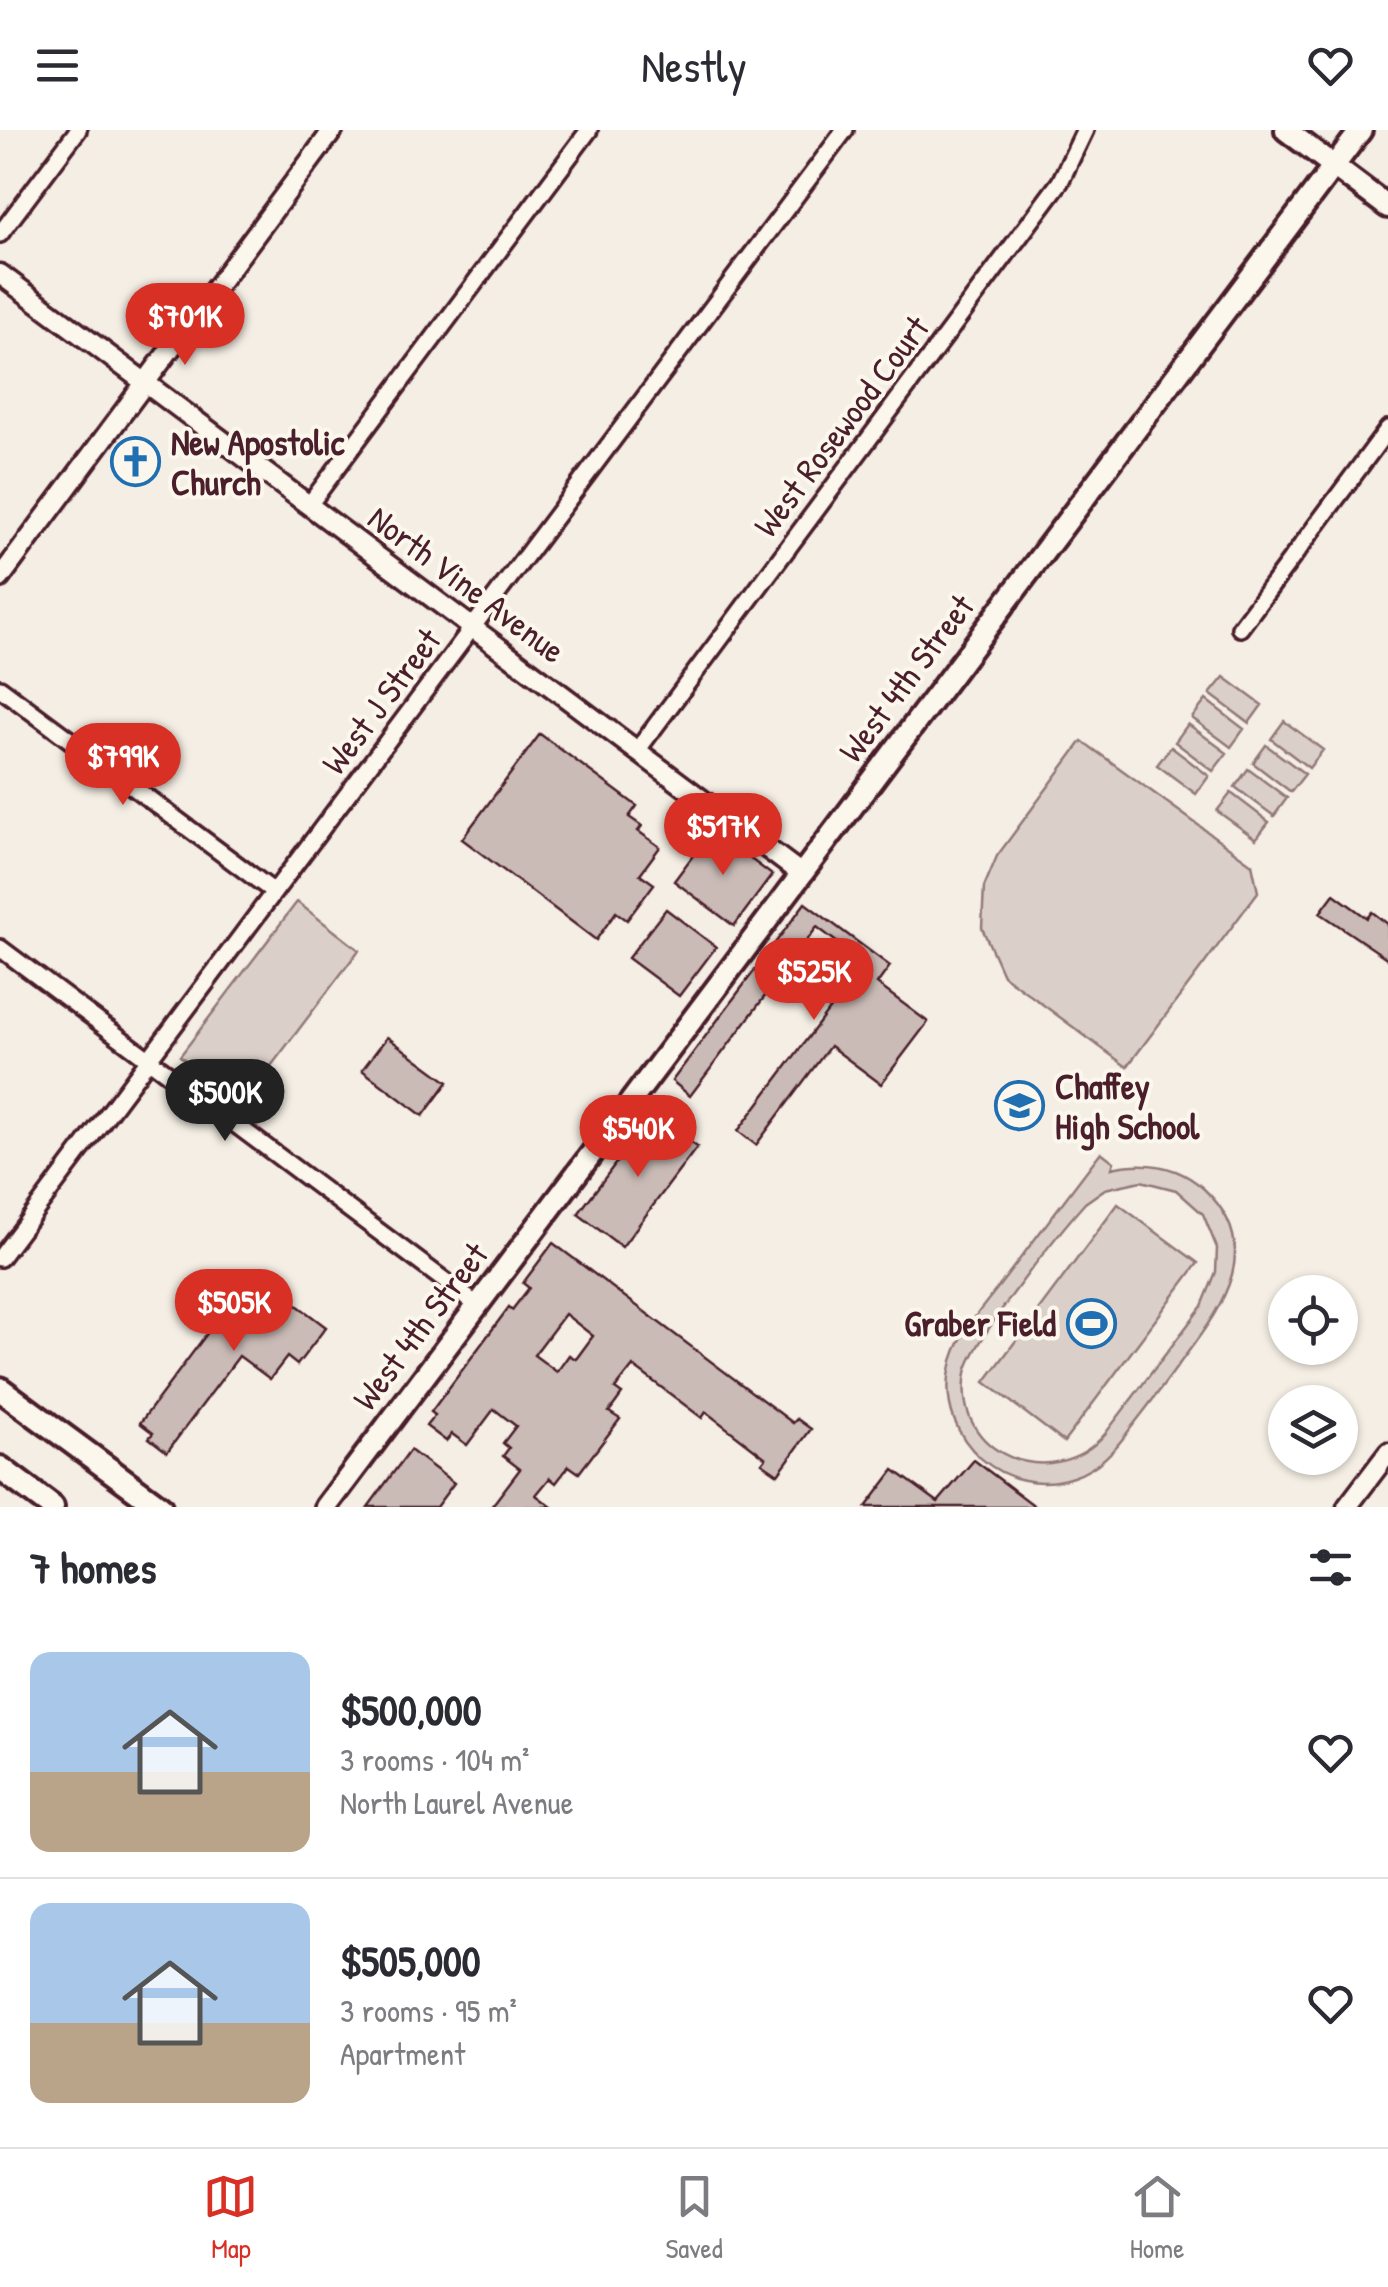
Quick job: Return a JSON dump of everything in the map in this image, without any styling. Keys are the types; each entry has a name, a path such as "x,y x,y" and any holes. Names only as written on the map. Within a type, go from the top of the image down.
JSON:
{"main road":[{"path":"1286,130 1388,206"},
{"name":"West 4th Street","path":"326,1507 1360,130"},
{"path":"0,1389 160,1507"},
{"path":"0,1468 52,1507"}],"street":[{"path":"0,234 78,130"},
{"path":"0,578 333,130"},
{"path":"309,506 589,130"},
{"name":"West J Street","path":"0,1258 844,130"},
{"name":"West Rosewood Court","path":"636,752 1060,182 1085,130"},
{"name":"North Vine Avenue","path":"0,274 800,873"},
{"path":"1240,628 1388,429"},
{"path":"0,688 274,892"},
{"path":"0,948 477,1305"},
{"path":"1347,1507 1388,1452"}],"shaded area":[{"path":"1224,677 1262,705 1249,723 1210,694"},
{"path":"1206,700 1244,729 1231,747 1192,718"},
{"path":"1284,721 1323,750 1309,768 1271,739"},
{"path":"1188,724 1227,753 1213,771 1175,742"},
{"path":"1082,741 1252,864 1258,892 1127,1067 1003,975 982,928 984,887 997,856"},
{"path":"1266,745 1305,774 1291,792 1253,763"},
{"path":"1171,747 1209,776 1196,794 1157,765"},
{"path":"1248,769 1287,798 1274,816 1235,787"},
{"path":"1231,793 1269,822 1256,839 1217,811"},
{"path":"297,902 359,950 243,1103 180,1056"},
{"path":"1101,1152 1114,1162 1112,1168 1161,1167 1204,1189 1222,1210 1232,1232 1232,1274 1200,1336 1112,1451 1098,1464 1073,1477 1048,1482 1023,1480 1001,1472 965,1441 949,1396 953,1356 974,1318","holes":["1141,1181 1176,1190 1203,1214 1217,1248 1216,1272 1202,1306 1105,1434 1083,1452 1059,1461 1034,1463 1010,1457 990,1445 974,1426 966,1402 966,1373 984,1337 1018,1286 1085,1203 1105,1189"]},
{"name":"Graber Field","path":"1118,1204 1198,1263 1064,1442 985,1382"}],"building":[{"path":"540,734 637,806 629,817 642,826 638,831 660,847 640,874 654,884 627,920 616,912 596,940 462,839"},
{"path":"712,830 772,875 734,926 674,881"},
{"path":"1334,894 1367,918 1372,912 1388,924 1388,959 1320,913"},
{"path":"805,903 890,966 877,984 928,1022 881,1084 830,1046 756,1145 738,1131 864,963 817,927 690,1096 672,1081"},
{"path":"666,909 716,947 679,996 628,958"},
{"path":"387,1037 448,1082 423,1116 362,1070"},
{"path":"653,1113 697,1147 622,1247 578,1214"},
{"path":"553,1243 793,1423 797,1419 811,1429 778,1474 762,1463 766,1458 706,1412 702,1418 633,1366 615,1389 622,1394 609,1412 620,1419 579,1473 569,1466 556,1483 550,1478 536,1495 552,1507 491,1507 520,1469 503,1456 509,1448 503,1443 516,1426 494,1409 467,1445 452,1434 446,1441 426,1426 435,1415 431,1412 509,1307 512,1310 529,1288 523,1283","holes":["565,1314 593,1336 576,1359 569,1355 557,1372 534,1355"]},
{"path":"253,1272 326,1327 297,1365 287,1357 270,1379 239,1356 167,1452 149,1438 153,1433 140,1423"},
{"path":"410,1450 454,1483 436,1507 368,1507"},
{"path":"974,1460 1036,1507 866,1507 894,1470 938,1502"}],"place":[{"name":"New Apostolic Church","path":"136,462"},
{"name":"Chaffey High School","path":"1020,1106"},
{"name":"Graber Field","path":"1091,1323"}]}
